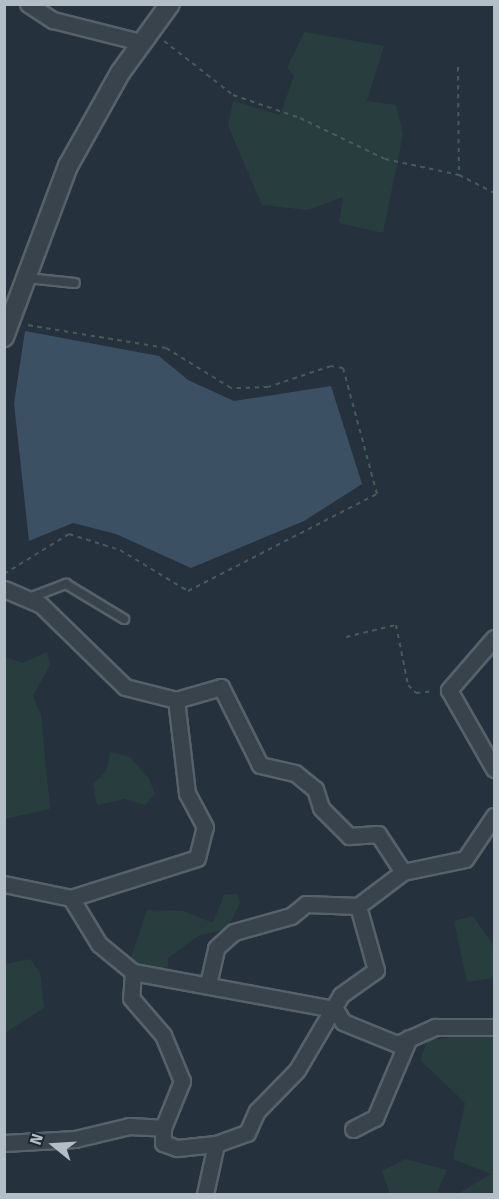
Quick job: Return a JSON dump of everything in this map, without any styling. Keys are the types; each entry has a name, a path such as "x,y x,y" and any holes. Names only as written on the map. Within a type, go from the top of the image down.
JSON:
{"street":[{"path":"28,4 53,20 146,37"},
{"path":"7,330 68,166 146,37 170,4"},
{"path":"4,589 40,604 125,687 176,700 221,687 260,765 295,773 315,789 321,808 349,836 378,834 404,872"},
{"path":"495,639 448,690 495,769"},
{"path":"4,884 71,898 197,858 205,827 187,793 176,700"},
{"path":"208,984 216,948 234,932 291,916 306,904 358,906 404,872 465,859 495,816"},
{"path":"71,898 99,944 134,972 335,1009 343,1022 397,1044 435,1027 495,1027"},
{"path":"134,972 131,998 163,1035 182,1081 163,1128 163,1143 177,1148 216,1144 247,1133 257,1111 297,1070 335,1009 341,994 376,970 358,906"},
{"path":"353,1129 375,1118 409,1038"},
{"path":"4,1143 75,1139 129,1126 163,1128"},
{"path":"205,1194 216,1144"}],"lane":[{"path":"27,278 75,283"},
{"path":"28,598 66,584 124,619"}],"path":[{"path":"146,37 233,95 300,118 385,159 459,175 495,193"},
{"path":"458,67 459,175"},
{"path":"4,574 69,534 120,550 188,591 377,494 343,368 331,366 268,387 231,388 166,348 7,330"},
{"path":"345,637 396,624 408,685 416,693 448,690"}],"green space":[{"path":"304,32 384,46 367,101 396,105 403,134 383,233 339,223 343,197 307,210 262,205 228,126 233,101 280,115 294,76 287,68"},
{"path":"47,652 50,665 33,696 41,715 50,809 5,819 6,657 22,663"},
{"path":"110,752 130,757 149,779 155,794 145,805 125,799 97,805 93,784 107,770"},
{"path":"237,894 240,903 227,929 198,936 168,958 168,967 161,971 137,969 131,957 147,910 183,911 213,923 224,895"},
{"path":"473,916 494,946 494,978 467,982 454,921"},
{"path":"30,959 40,973 44,1008 5,1033 5,964"},
{"path":"494,1032 494,1194 390,1194 382,1171 405,1159 447,1170 437,1192 459,1193 491,1174 453,1159 465,1103 420,1060 428,1040"}],"water":[{"path":"25,331 159,356 188,380 234,401 331,386 362,484 304,521 191,568 116,534 73,523 29,541 14,403"}]}
